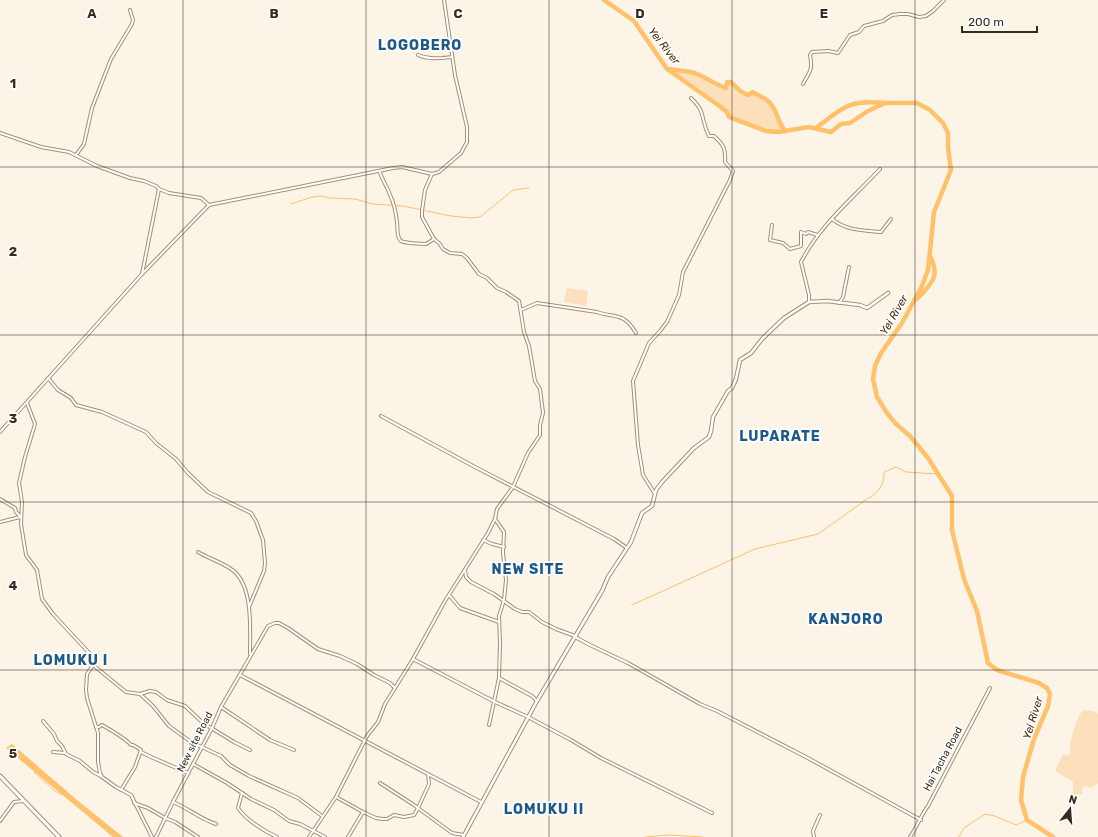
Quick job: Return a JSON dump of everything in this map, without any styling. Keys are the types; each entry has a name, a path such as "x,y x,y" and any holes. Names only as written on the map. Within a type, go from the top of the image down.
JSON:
{"main road":[{"path":"0,776 59,837"}],"street":[{"path":"0,432 142,274 209,205 402,167 432,174 439,172 459,156 465,148 467,142 467,127 452,57 444,0"},
{"path":"803,84 812,67 810,55 812,52 828,51 838,53 850,35 858,32 864,26 883,21 892,15 908,14 919,17 926,16 934,11 944,0"},
{"path":"76,155 85,140 92,108 111,59 132,24 133,20 130,10"},
{"path":"418,55 432,59 452,57"},
{"path":"655,494 643,475 638,445 633,381 649,343 667,322 679,295 683,272 730,180 733,170 725,162 726,150 720,141 714,136 709,136 705,128 700,106 691,98"},
{"path":"0,133 41,147 69,152 97,166 130,178 144,181 169,193 201,198 209,205"},
{"path":"809,302 809,295 801,262 817,236 860,188 880,169"},
{"path":"380,171 381,177 393,202 398,223 399,237 401,240 404,242 426,244 434,239"},
{"path":"310,837 322,816 336,797 367,736 378,722 385,704 413,659 449,595 484,540 495,519 497,509 513,487 528,453 540,435 540,424 543,413 540,390 535,381 519,301 497,288 487,278 479,274 467,258 462,254 450,253 443,249 434,239 422,217 425,190 432,174"},
{"path":"142,274 159,189"},
{"path":"832,219 840,226 846,228 880,232 891,219"},
{"path":"772,225 770,240 783,243 790,249 801,246 801,232 806,234 808,232 817,236"},
{"path":"840,303 843,297 849,267"},
{"path":"380,784 418,808 452,833 463,836 528,717 602,591 608,577 631,542 642,513 652,506 655,494 662,482 675,467 694,448 709,437 713,417 728,391 732,388 736,379 740,360 751,353 763,338 784,318 809,302 827,301 860,305 867,308 888,293"},
{"path":"521,310 537,303 560,308 618,316 625,319 636,332"},
{"path":"48,378 58,390 71,398 76,405 102,412 146,432 156,443 176,459 208,492 251,513 256,521 263,540 265,563 264,571 249,607"},
{"path":"27,403 35,424 19,483 22,502 21,517 26,555 37,570 42,599 53,614 91,654 93,659 93,665 87,674 86,690 99,741 98,769 102,777"},
{"path":"381,416 614,539 627,548"},
{"path":"0,499 15,508 16,512 21,517"},
{"path":"0,522 21,517"},
{"path":"489,726 495,702 498,678 500,644 499,622 500,610 504,600 506,580 503,553 504,532 495,519"},
{"path":"484,540 504,547"},
{"path":"198,552 232,570 240,578 249,607 250,656"},
{"path":"465,570 466,577 471,582 504,600 520,611 529,612 542,622 575,636 590,645 628,663 700,704 717,711 806,757 921,820"},
{"path":"449,595 460,608 499,622"},
{"name":"New site Road","path":"156,837 164,818 212,728 221,707 268,626 274,623 279,623 300,635 318,649 340,656 357,664 390,683 395,688"},
{"path":"413,659 495,702 528,717 601,758 712,813"},
{"path":"93,665 108,676 122,690 131,694 140,694 150,691 156,692 167,700 184,706 199,720 234,742 250,750"},
{"path":"240,675 481,802"},
{"path":"498,678 532,696 537,702"},
{"name":"Hai Tacha Road","path":"910,837 921,820 922,814 928,806 990,688"},
{"path":"140,694 153,706 168,726 191,742 221,756 230,765 250,776 298,798 322,816"},
{"path":"221,707 270,740 294,750"},
{"path":"43,720 54,734 66,754"},
{"path":"96,727 102,725 127,741 131,746 133,744 140,749 141,752 188,773"},
{"path":"52,752 66,754 80,761 93,772 131,795 152,837"},
{"path":"121,790 135,767 141,752"},
{"path":"193,764 227,783 251,799 274,810 289,821 300,824 325,837"},
{"path":"336,797 376,818 385,819 394,815 402,817 411,816 416,812 429,784 428,774"},
{"path":"242,793 238,808 240,811 254,822 257,827 277,837"},
{"path":"0,821 14,802 23,800"},
{"path":"173,802 182,805 216,824"},
{"path":"134,803 148,808 164,818 175,822 198,837"},
{"path":"348,837 363,812"},
{"path":"814,837 813,831 820,815"}],"shaded area":[{"path":"667,69 696,73 726,88 727,82 731,82 740,91 748,95 753,92 770,103 785,131 766,131 729,117 727,112 718,105"},
{"path":"567,288 588,291 586,306 564,302"},
{"path":"1083,710 1094,711 1098,714 1098,783 1092,788 1084,786 1081,790 1083,792 1082,795 1078,794 1078,798 1075,798 1073,794 1073,782 1055,771 1063,754 1068,756 1070,754 1073,731"},
{"path":"12,744 123,837 113,837 6,748"}],"waterway":[{"name":"Yei River","path":"604,0 634,21 667,69 718,105 727,112 729,117 766,131 779,132 809,127 831,132 841,124 850,123 868,111 885,103 917,103 930,110 943,123 948,133 951,170 934,212 928,270 922,286 902,323 881,353 875,366 873,379 877,397 887,413 895,423 910,436 928,458 952,496 952,530 964,579 977,611 988,663 997,670 1039,683 1047,688 1050,694 1048,706 1034,739 1023,777 1021,800 1027,820 1053,837"},
{"path":"669,69 694,73 726,88 727,82 731,82 740,91 748,95 753,92 770,103 785,131"},
{"path":"816,128 847,106 863,102 885,103"},
{"path":"291,204 312,197 321,196 329,198 355,199 373,204 403,206 451,216 471,218 480,217 513,190 529,188"},
{"path":"917,299 933,280 935,270 930,256"},
{"path":"632,605 755,549 818,534 871,497 880,488 884,472 896,467 906,472 938,474"},
{"path":"34,772 55,791 62,795"},
{"path":"959,837 964,828 985,814 995,816 1016,825 1027,820"},
{"path":"645,837 669,835 703,837"}],"district":[{"name":"LOGOBERO","path":"420,45"},
{"name":"LUPARATE","path":"780,436"},
{"name":"NEW SITE","path":"528,569"},
{"name":"KANJORO","path":"846,619"},
{"name":"LOMUKU I","path":"71,660"},
{"name":"LOMUKU II","path":"544,809"}]}
